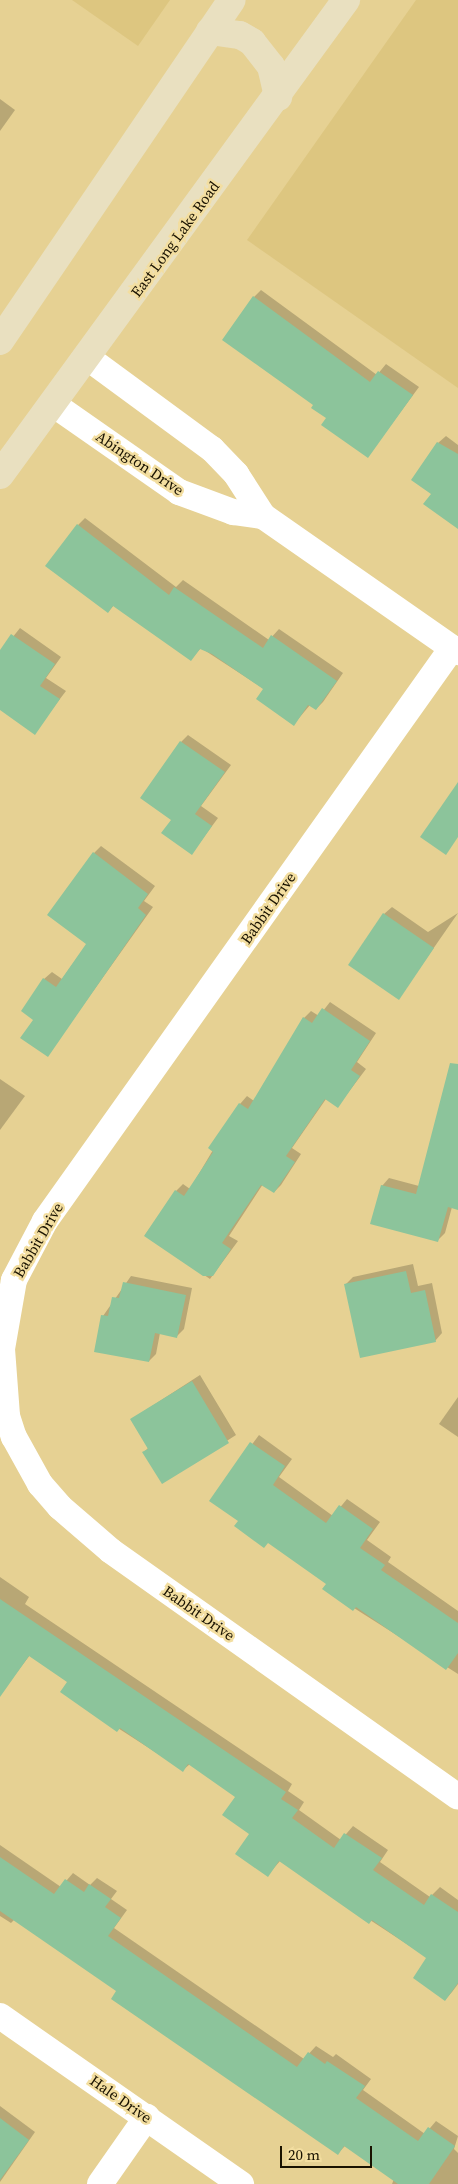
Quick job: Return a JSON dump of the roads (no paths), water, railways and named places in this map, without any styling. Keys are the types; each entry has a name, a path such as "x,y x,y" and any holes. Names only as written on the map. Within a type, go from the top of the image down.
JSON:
{"main road":[{"path":"0,341 232,0"},
{"name":"East Long Lake Road","path":"1,471 88,358 278,98 346,0"},
{"path":"210,31 240,35 252,42 271,66 278,98"}],"street":[{"name":"Abington Drive","path":"88,358 212,448 236,474 263,516 455,650"},
{"name":"Abington Drive","path":"52,404 179,492 233,512 263,516"},
{"name":"Babbit Drive","path":"455,650 45,1221 10,1296 2,1385 6,1416 25,1461 53,1499 82,1528 458,1797"},
{"name":"Hale Drive","path":"0,2016 241,2184"},
{"path":"100,2184 147,2117"}]}
